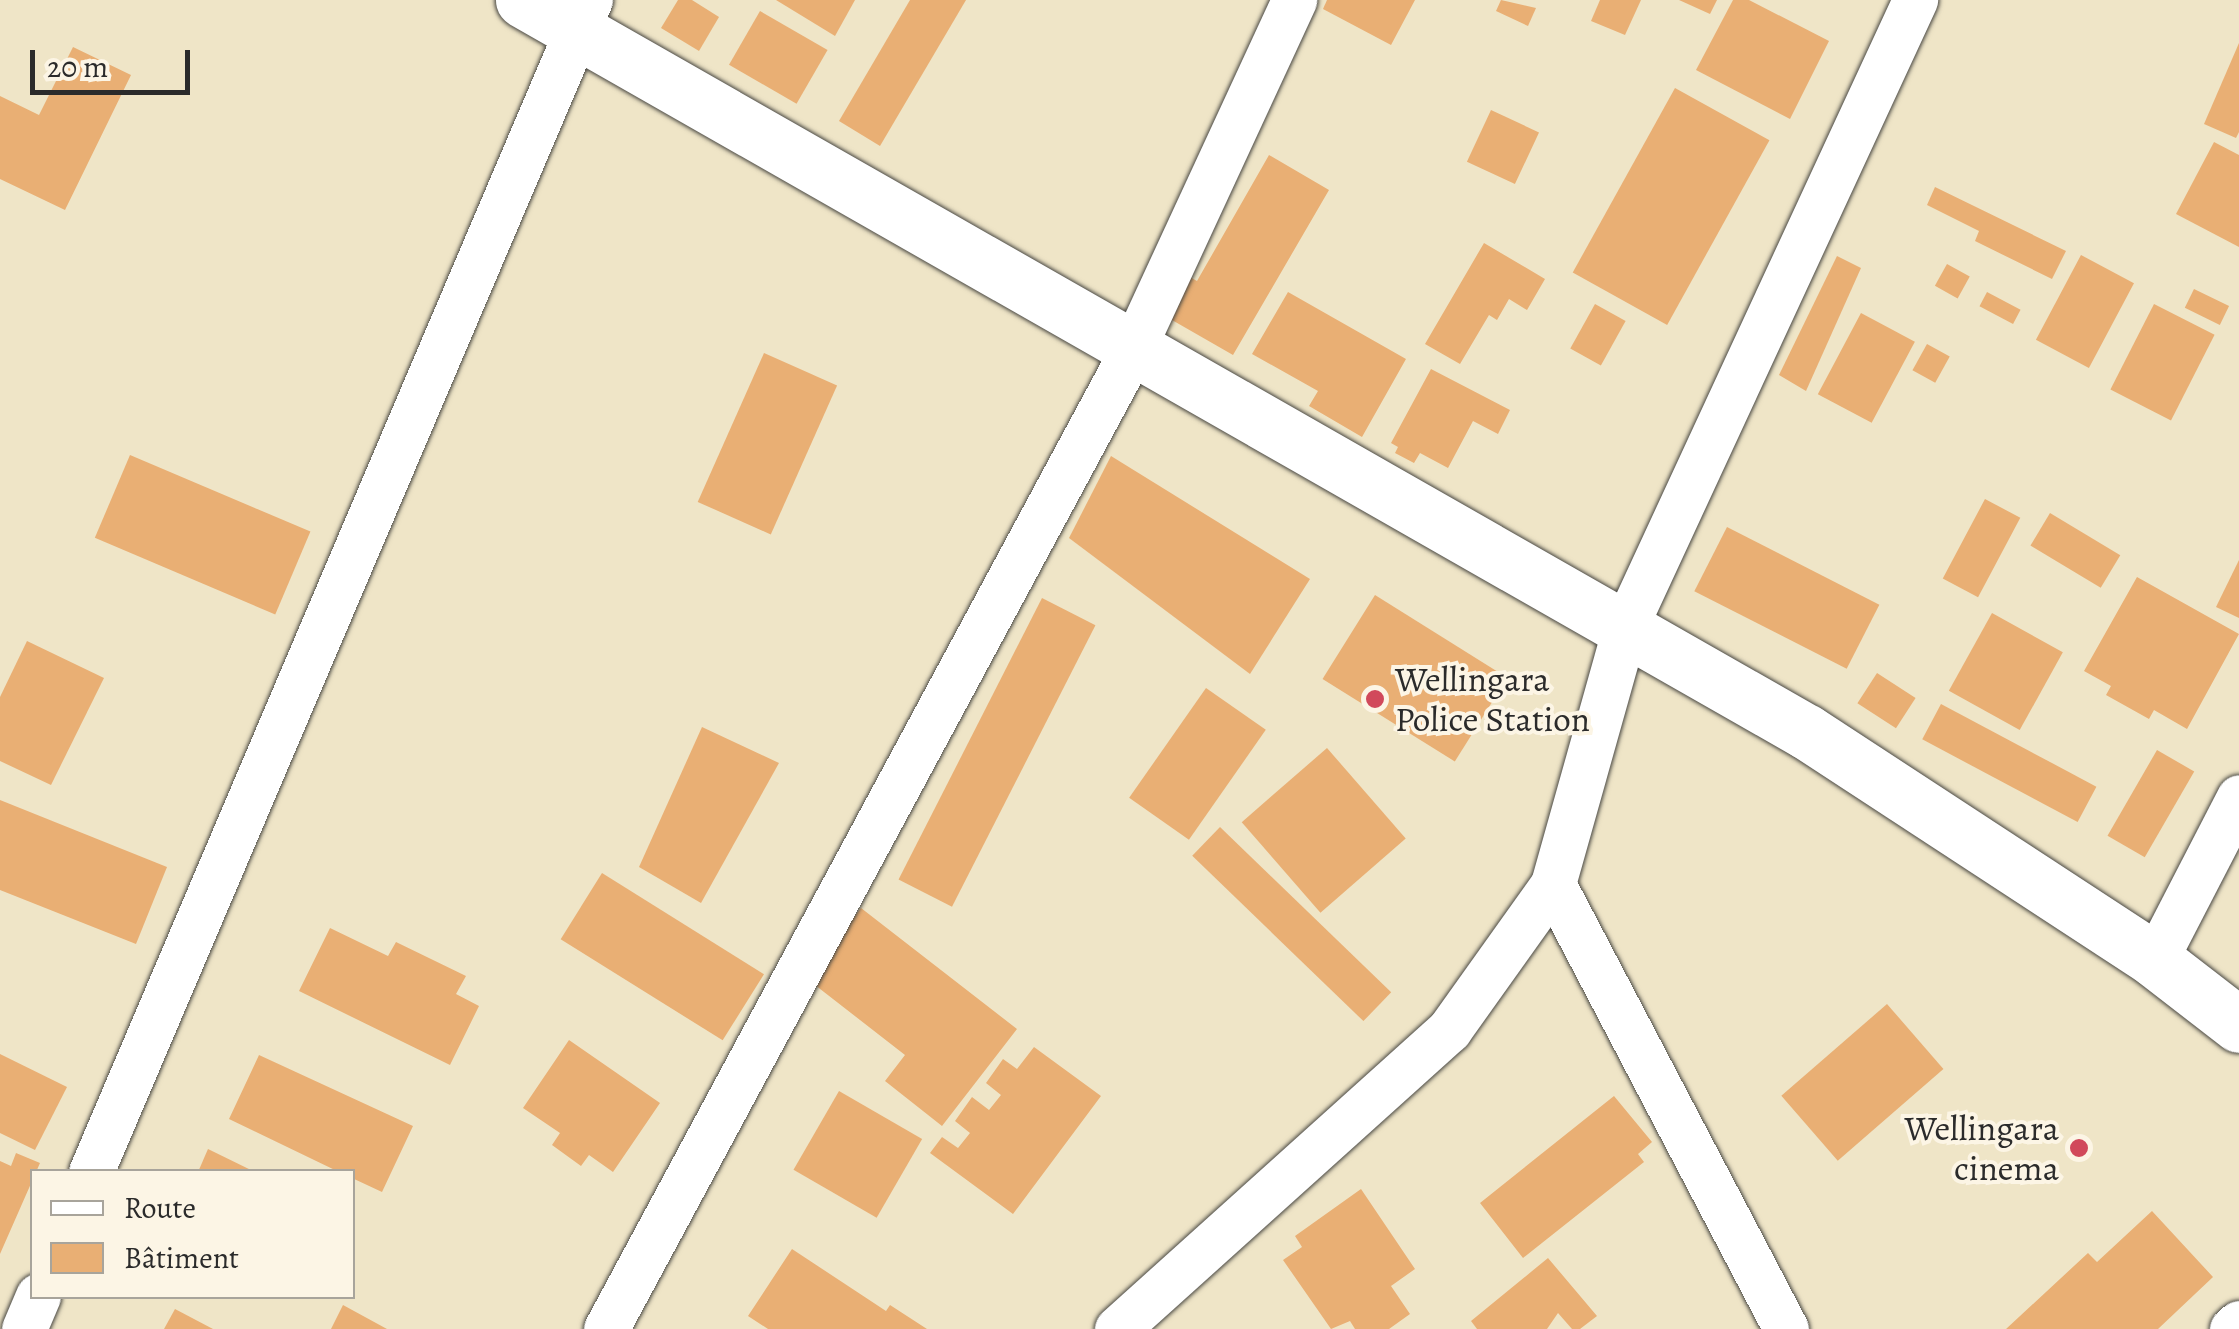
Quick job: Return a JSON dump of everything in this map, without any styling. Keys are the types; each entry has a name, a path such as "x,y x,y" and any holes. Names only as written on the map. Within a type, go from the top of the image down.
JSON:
{"street":[{"path":"523,0 584,15 1132,351 1626,625 1807,732 2156,960 2239,1025"},
{"path":"606,1329 1132,351 1294,0"},
{"path":"1117,1329 1450,1030 1553,884 1626,625 1915,0"},
{"path":"92,1169 584,15"},
{"path":"2156,960 2239,797"},
{"path":"1553,884 1786,1329"},
{"path":"24,1329 37,1299"},
{"path":"2232,1329 2239,1323"}],"building":[{"path":"678,0 692,0 719,17 699,51 661,28"},
{"path":"776,0 855,0 835,36"},
{"path":"910,0 966,0 880,146 839,121"},
{"path":"1327,0 1415,0 1391,45 1323,9"},
{"path":"1501,0 1536,8 1528,26 1496,11"},
{"path":"1600,0 1641,0 1625,35 1591,21"},
{"path":"1679,0 1717,0 1710,14"},
{"path":"1733,0 1749,0 1829,41 1790,119 1696,70"},
{"path":"760,11 828,50 797,104 729,65"},
{"path":"2239,43 2239,132 2236,138 2204,124"},
{"path":"73,47 131,75 65,210 0,179 0,96 39,115"},
{"path":"1675,88 1769,140 1667,325 1573,273"},
{"path":"1491,110 1539,132 1515,184 1467,162"},
{"path":"2214,142 2239,155 2239,247 2176,214"},
{"path":"1269,155 1329,190 1233,355 1165,316 1188,276 1197,281"},
{"path":"1935,187 2066,251 2052,279 1975,241 1979,231 1927,205"},
{"path":"1484,243 1545,279 1527,310 1509,299 1497,320 1489,315 1460,364 1425,344"},
{"path":"2081,255 2134,283 2089,368 2036,340"},
{"path":"1837,256 1861,268 1806,391 1779,375"},
{"path":"1947,264 1970,277 1958,298 1935,286"},
{"path":"2194,289 2229,306 2220,325 2185,308"},
{"path":"1288,292 1406,359 1362,437 1309,406 1318,391 1252,354"},
{"path":"1987,292 2021,310 2013,324 1979,306"},
{"path":"1595,304 1626,321 1601,366 1570,349"},
{"path":"2154,304 2215,335 2171,420 2110,390"},
{"path":"1861,313 1915,342 1872,423 1818,394"},
{"path":"1927,344 1950,357 1935,383 1912,370"},
{"path":"764,353 837,386 771,534 698,502"},
{"path":"1431,369 1510,410 1498,434 1473,421 1448,468 1420,453 1414,463 1395,453 1398,447 1391,443"},
{"path":"130,455 310,532 275,614 95,538"},
{"path":"1111,456 1310,579 1250,674 1069,538"},
{"path":"1985,499 2020,518 1978,597 1943,578"},
{"path":"2050,513 2120,555 2101,588 2030,546"},
{"path":"1727,527 1879,605 1847,669 1694,591"},
{"path":"2239,560 2239,618 2216,607"},
{"path":"2137,577 2239,634 2187,729 2154,710 2149,719 2106,695 2111,686 2084,671"},
{"path":"1375,595 1507,678 1455,762 1323,679"},
{"path":"1042,598 1095,625 952,907 899,880"},
{"path":"1992,613 2063,652 2020,730 1949,691"},
{"path":"27,641 104,678 51,785 0,761 0,697"},
{"path":"1877,673 1916,698 1896,728 1857,703"},
{"path":"1206,688 1266,730 1189,840 1129,798"},
{"path":"1941,704 2096,787 2078,822 1922,739"},
{"path":"702,727 779,763 701,903 639,867"},
{"path":"1327,748 1406,839 1320,913 1242,822"},
{"path":"2157,750 2194,771 2145,857 2108,836"},
{"path":"0,800 167,867 136,944 0,890"},
{"path":"1220,827 1391,992 1363,1021 1192,856"},
{"path":"602,873 764,974 723,1040 561,939"},
{"path":"861,908 1017,1029 942,1126 885,1081 905,1055 806,978"},
{"path":"330,928 388,956 396,942 466,976 456,994 479,1006 450,1065 299,991"},
{"path":"1887,1004 1943,1069 1838,1161 1781,1096"},
{"path":"569,1040 660,1103 613,1172 589,1155 581,1166 552,1145 560,1133 523,1108"},
{"path":"1034,1047 1101,1096 1013,1214 930,1153 942,1137 958,1148 970,1133 955,1121 972,1097 989,1110 1001,1095 986,1083 1003,1059 1017,1069"},
{"path":"0,1054 67,1087 35,1150 0,1133"},
{"path":"259,1055 413,1126 382,1192 355,1179 355,1169 333,1169 229,1119"},
{"path":"839,1091 922,1139 877,1218 794,1170"},
{"path":"1614,1096 1652,1142 1638,1154 1644,1162 1523,1258 1480,1203"},
{"path":"208,1149 249,1169 199,1169"},
{"path":"16,1153 40,1163 37,1169 30,1169 30,1186 0,1254 0,1161 11,1166"},
{"path":"1361,1189 1415,1269 1391,1286 1410,1314 1389,1329 1355,1329 1350,1321 1331,1329 1283,1260 1302,1247 1295,1236"},
{"path":"2152,1211 2213,1277 2158,1329 2006,1329 2088,1253 2097,1262"},
{"path":"792,1249 886,1311 890,1305 927,1329 768,1329 748,1316"},
{"path":"1548,1258 1597,1316 1580,1329 1572,1329 1558,1313 1547,1329 1477,1329 1471,1321"},
{"path":"343,1305 387,1329 331,1329"},
{"path":"175,1309 213,1329 164,1329"}],"place":[{"name":"Wellingara Police Station","path":"1375,699"},
{"name":"Wellingara cinema","path":"2079,1148"}]}
